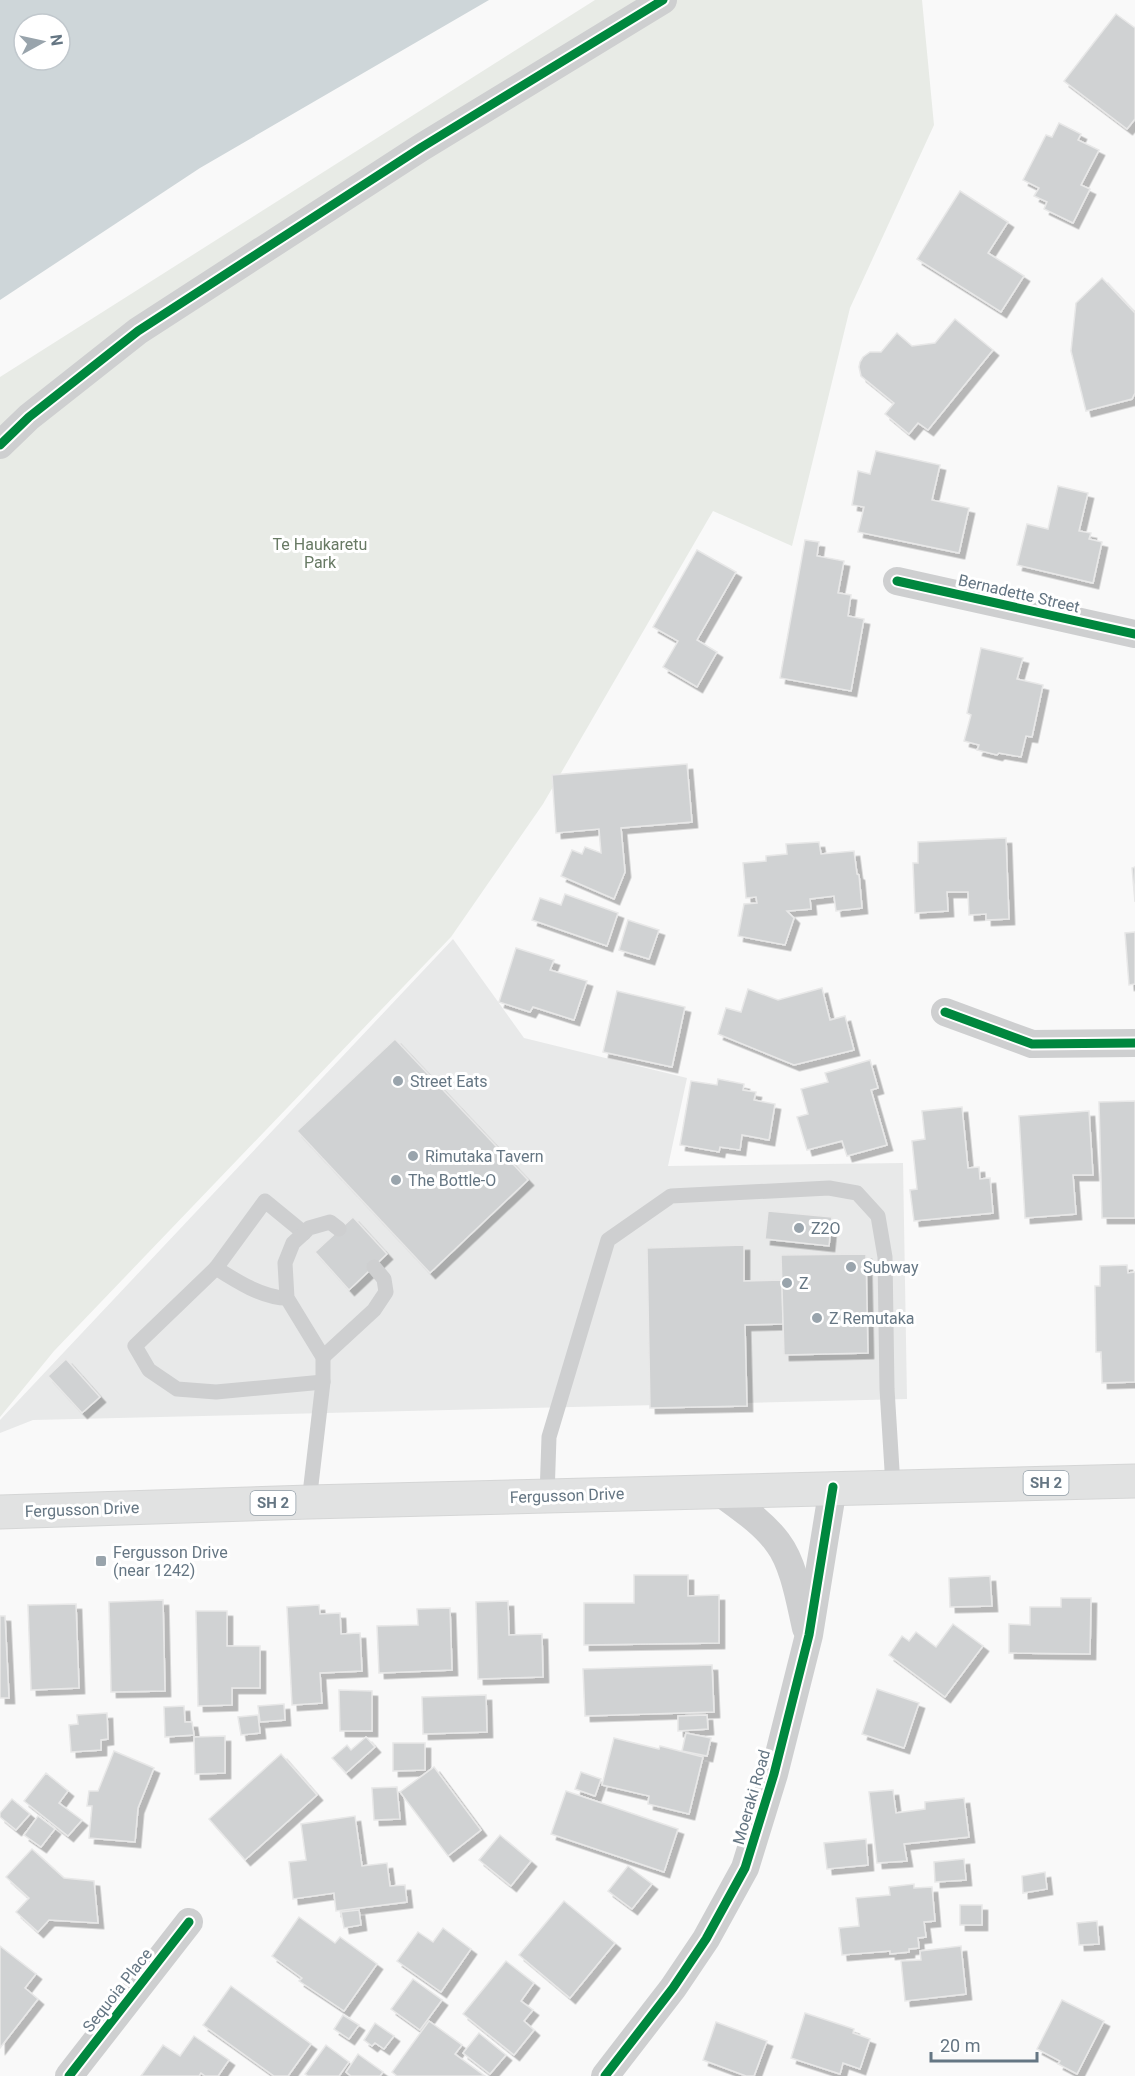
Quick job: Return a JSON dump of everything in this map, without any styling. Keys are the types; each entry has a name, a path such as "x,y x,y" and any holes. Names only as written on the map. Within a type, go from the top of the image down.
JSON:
{"highway":[{"name":"Fergusson Drive","path":"0,1512 833,1487 1135,1481"}],"street":[{"path":"0,445 29,417 138,331 422,147 663,0"},
{"name":"Bernadette Street","path":"897,581 1135,634"},
{"path":"945,1012 1032,1044 1135,1043"},
{"name":"Moeraki Road","path":"605,2076 673,1988 706,1939 745,1868 774,1774 808,1635 833,1487"},
{"name":"Moeraki Road","path":"718,1491 748,1514 778,1543 794,1580 808,1635"},
{"name":"Sequoia Place","path":"69,2076 189,1922"}],"lane":[{"path":"547,1496 549,1437 566,1373 608,1240 671,1196 830,1188 857,1193 878,1216 885,1257 887,1389 893,1486"},
{"path":"304,1233 265,1201 216,1268 135,1346 149,1370 177,1389 216,1392 323,1382"},
{"path":"309,1502 323,1382 323,1357 287,1298 285,1263 293,1244 309,1228 330,1222 339,1229"},
{"path":"323,1357 374,1310 386,1292 384,1279 374,1267"},
{"path":"216,1268 236,1281 278,1298 287,1298"}],"shaded area":[{"path":"0,0 489,0 200,168 0,300"},
{"path":"453,939 524,1038 687,1078 668,1166 903,1163 907,1399 33,1420 0,1433 0,1420"}],"green space":[{"name":"Te Haukaretu Park","path":"595,0 922,0 934,125 850,308 792,546 713,511 543,804 451,937 54,1351 0,1417 0,377"}],"building":[{"path":"1116,14 1135,28 1135,119 1127,129 1064,81"},
{"path":"1059,123 1081,134 1078,140 1099,150 1081,185 1090,189 1073,223 1044,209 1047,202 1034,196 1039,188 1023,180 1046,135 1052,137"},
{"path":"960,191 1008,222 988,253 1024,276 1001,312 917,259"},
{"path":"1102,278 1135,313 1135,393 1132,399 1086,411 1071,351 1076,303"},
{"path":"955,319 993,350 928,430 918,423 909,434 885,414 894,403 861,376 860,362 870,352 881,352 897,333 912,346 935,343"},
{"path":"876,451 940,465 932,500 969,508 959,553 858,532 864,507 852,505 858,471 870,474"},
{"path":"1058,486 1088,493 1079,531 1091,533 1089,539 1102,542 1093,583 1017,565 1027,524 1048,529"},
{"path":"805,540 819,542 817,556 844,561 838,593 851,595 848,616 864,619 851,691 780,678"},
{"path":"697,550 736,572 697,640 717,652 697,687 663,667 678,641 653,627"},
{"path":"981,648 1023,658 1017,679 1043,685 1032,737 1026,736 1021,757 977,750 979,745 964,741 971,715 967,713"},
{"path":"687,764 692,822 621,828 625,872 614,899 561,876 572,850 582,854 585,847 601,853 599,829 556,833 552,775"},
{"path":"1006,838 1009,919 986,920 986,914 969,915 968,892 947,892 948,911 915,913 913,863 918,863 918,842"},
{"path":"819,842 821,854 854,851 862,908 836,911 834,896 810,899 811,909 787,911 794,918 785,945 738,936 744,904 757,903 756,897 746,898 743,863 766,861 766,856 787,854 786,844"},
{"path":"1135,867 1135,902 1132,868"},
{"path":"565,894 618,913 607,946 532,920 540,898 561,905"},
{"path":"628,920 659,930 649,959 619,950"},
{"path":"1135,932 1135,984 1129,985 1125,933"},
{"path":"516,948 554,960 550,970 587,981 574,1020 533,1007 530,1012 499,1002"},
{"path":"822,988 830,1020 845,1016 854,1050 794,1065 718,1034 726,1008 741,1012 748,989 778,1000"},
{"path":"617,991 685,1007 672,1067 603,1052"},
{"name":"Rimutaka Tavern","path":"395,1039 528,1180 430,1273 297,1131"},
{"path":"870,1060 878,1088 871,1090 887,1145 847,1156 842,1141 807,1150 797,1117 808,1114 801,1089 828,1082 825,1073"},
{"path":"718,1079 744,1084 743,1090 756,1092 754,1100 775,1104 769,1140 742,1135 740,1150 720,1147 719,1152 680,1145 691,1081 717,1085"},
{"path":"1135,1101 1135,1218 1102,1218 1099,1102"},
{"path":"962,1107 968,1168 979,1167 980,1179 990,1178 993,1213 914,1221 910,1190 917,1189 912,1141 925,1139 922,1111"},
{"path":"1089,1111 1093,1175 1073,1175 1076,1214 1025,1218 1019,1116"},
{"name":"Z2O","path":"768,1211 832,1217 829,1246 765,1239"},
{"path":"353,1217 387,1254 349,1290 315,1252"},
{"path":"744,1245 744,1281 782,1280 783,1324 745,1325 747,1406 650,1408 647,1248"},
{"path":"866,1254 868,1353 784,1355 781,1255"},
{"path":"1127,1265 1128,1273 1135,1272 1135,1382 1102,1383 1101,1352 1096,1352 1095,1286 1100,1286 1100,1266"},
{"path":"66,1359 100,1397 82,1413 48,1376"},
{"path":"634,1575 688,1575 688,1596 719,1595 719,1643 584,1645 584,1603 634,1603"},
{"path":"990,1576 992,1606 950,1607 949,1578"},
{"path":"1061,1598 1091,1598 1090,1654 1009,1653 1009,1624 1030,1625 1030,1607 1061,1607"},
{"path":"163,1600 165,1691 111,1692 109,1602"},
{"path":"508,1601 509,1635 542,1634 543,1677 478,1679 476,1602"},
{"path":"76,1604 79,1688 31,1690 28,1605"},
{"path":"319,1605 320,1614 340,1613 341,1634 360,1633 362,1671 320,1673 322,1703 292,1705 287,1607"},
{"path":"450,1608 452,1670 379,1673 377,1626 418,1625 417,1609"},
{"path":"196,1611 227,1611 227,1646 260,1646 260,1688 232,1688 232,1705 198,1706"},
{"path":"0,1616 5,1616 9,1698 0,1698"},
{"path":"953,1624 983,1646 945,1697 889,1655 902,1636 909,1641 916,1632 936,1647"},
{"path":"712,1665 714,1712 585,1716 583,1669"},
{"path":"877,1689 919,1703 904,1748 862,1734"},
{"path":"339,1690 372,1691 372,1731 340,1731"},
{"path":"486,1695 487,1732 423,1734 422,1697"},
{"path":"284,1704 285,1720 260,1722 258,1706"},
{"path":"184,1706 185,1722 192,1722 194,1735 165,1737 164,1707"},
{"path":"107,1713 108,1739 101,1740 101,1750 71,1752 69,1725 78,1724 77,1715"},
{"path":"258,1715 260,1733 241,1735 238,1717"},
{"path":"707,1715 708,1729 678,1731 678,1716"},
{"path":"686,1733 711,1738 707,1756 682,1751"},
{"path":"225,1736 225,1773 195,1774 194,1737"},
{"path":"366,1737 375,1747 346,1773 332,1758 347,1745 351,1750"},
{"path":"614,1738 703,1757 689,1814 648,1804 649,1796 602,1785"},
{"path":"393,1743 425,1743 425,1770 393,1771"},
{"path":"114,1751 154,1768 138,1808 135,1842 89,1838 92,1806 87,1806 89,1791 98,1791"},
{"path":"281,1754 317,1795 245,1860 209,1819"},
{"path":"434,1767 481,1830 448,1856 400,1792"},
{"path":"581,1772 601,1779 595,1796 575,1789"},
{"path":"46,1773 68,1791 59,1803 82,1820 68,1836 24,1801"},
{"path":"397,1787 400,1819 374,1820 372,1788"},
{"path":"893,1790 896,1813 925,1809 925,1802 964,1798 969,1837 904,1844 907,1861 877,1863 869,1792"},
{"path":"566,1791 678,1829 664,1872 551,1834"},
{"path":"12,1799 30,1814 16,1830 0,1817 0,1813"},
{"path":"38,1816 55,1829 41,1847 24,1835"},
{"path":"355,1816 362,1866 387,1863 390,1886 405,1885 407,1902 336,1911 334,1893 293,1899 289,1862 306,1860 301,1824"},
{"path":"500,1835 531,1861 511,1886 479,1860"},
{"path":"866,1839 868,1865 827,1869 824,1843"},
{"path":"32,1849 64,1878 94,1881 98,1923 49,1920 38,1932 16,1912 29,1898 6,1877"},
{"path":"964,1859 966,1880 935,1882 934,1862"},
{"path":"628,1866 652,1884 632,1909 608,1891"},
{"path":"1045,1872 1047,1889 1023,1893 1022,1876"},
{"path":"914,1884 914,1888 932,1887 935,1921 924,1922 926,1937 918,1938 919,1948 909,1949 909,1952 890,1954 890,1951 842,1955 839,1928 859,1926 856,1898 890,1895 889,1887"},
{"path":"564,1901 615,1943 570,1998 519,1955"},
{"path":"960,1905 982,1905 982,1925 960,1925"},
{"path":"359,1910 361,1925 344,1928 341,1912"},
{"path":"299,1917 335,1943 340,1937 377,1964 344,2011 299,1981 302,1978 272,1956"},
{"path":"1097,1921 1099,1944 1079,1945 1077,1923"},
{"path":"443,1928 471,1949 441,1992 397,1961 418,1932 433,1942"},
{"path":"0,1946 36,1974 25,1988 38,1999 0,2048"},
{"path":"961,1946 966,1994 905,2001 901,1961 921,1960 920,1951"},
{"path":"506,1961 534,1983 521,2001 533,2010 524,2021 534,2030 514,2055 463,2014"},
{"path":"413,1979 442,2000 420,2030 391,2009"},
{"path":"231,1986 311,2044 288,2076 274,2076 203,2025"},
{"path":"1062,2000 1104,2021 1077,2074 1058,2064 1060,2061 1037,2049"},
{"path":"805,2013 854,2029 853,2033 870,2039 860,2069 843,2063 840,2074 791,2058"},
{"path":"343,2015 359,2025 349,2039 334,2029"},
{"path":"429,2021 462,2045 455,2054 485,2076 397,2076 392,2072"},
{"path":"716,2022 767,2041 754,2076 746,2076 703,2060"},
{"path":"375,2023 394,2036 384,2049 375,2043 372,2046 364,2040"},
{"path":"479,2033 506,2055 490,2074 463,2053"},
{"path":"194,2036 229,2060 218,2076 205,2076 201,2073 199,2076 141,2076 163,2045 180,2056"},
{"path":"326,2045 349,2062 339,2076 308,2076 305,2074"},
{"path":"358,2054 383,2072 380,2076 351,2076 346,2072"}],"cycle path":[{"path":"0,445 29,417 138,331 422,147 663,0"},
{"path":"897,581 1135,634"},
{"path":"945,1012 1032,1044 1135,1043"},
{"path":"605,2076 673,1988 706,1939 745,1868 774,1774 809,1635 833,1487"},
{"path":"69,2076 189,1922"}],"place":[{"name":"Street Eats","path":"398,1081"},
{"name":"Rimutaka Tavern","path":"413,1156"},
{"name":"The Bottle-O","path":"396,1180"},
{"name":"Z2O","path":"799,1228"},
{"name":"Subway","path":"851,1267"},
{"name":"Z","path":"787,1283"},
{"name":"Z Remutaka","path":"817,1318"},
{"name":"Fergusson Drive (near 1242)","path":"101,1561"}]}
